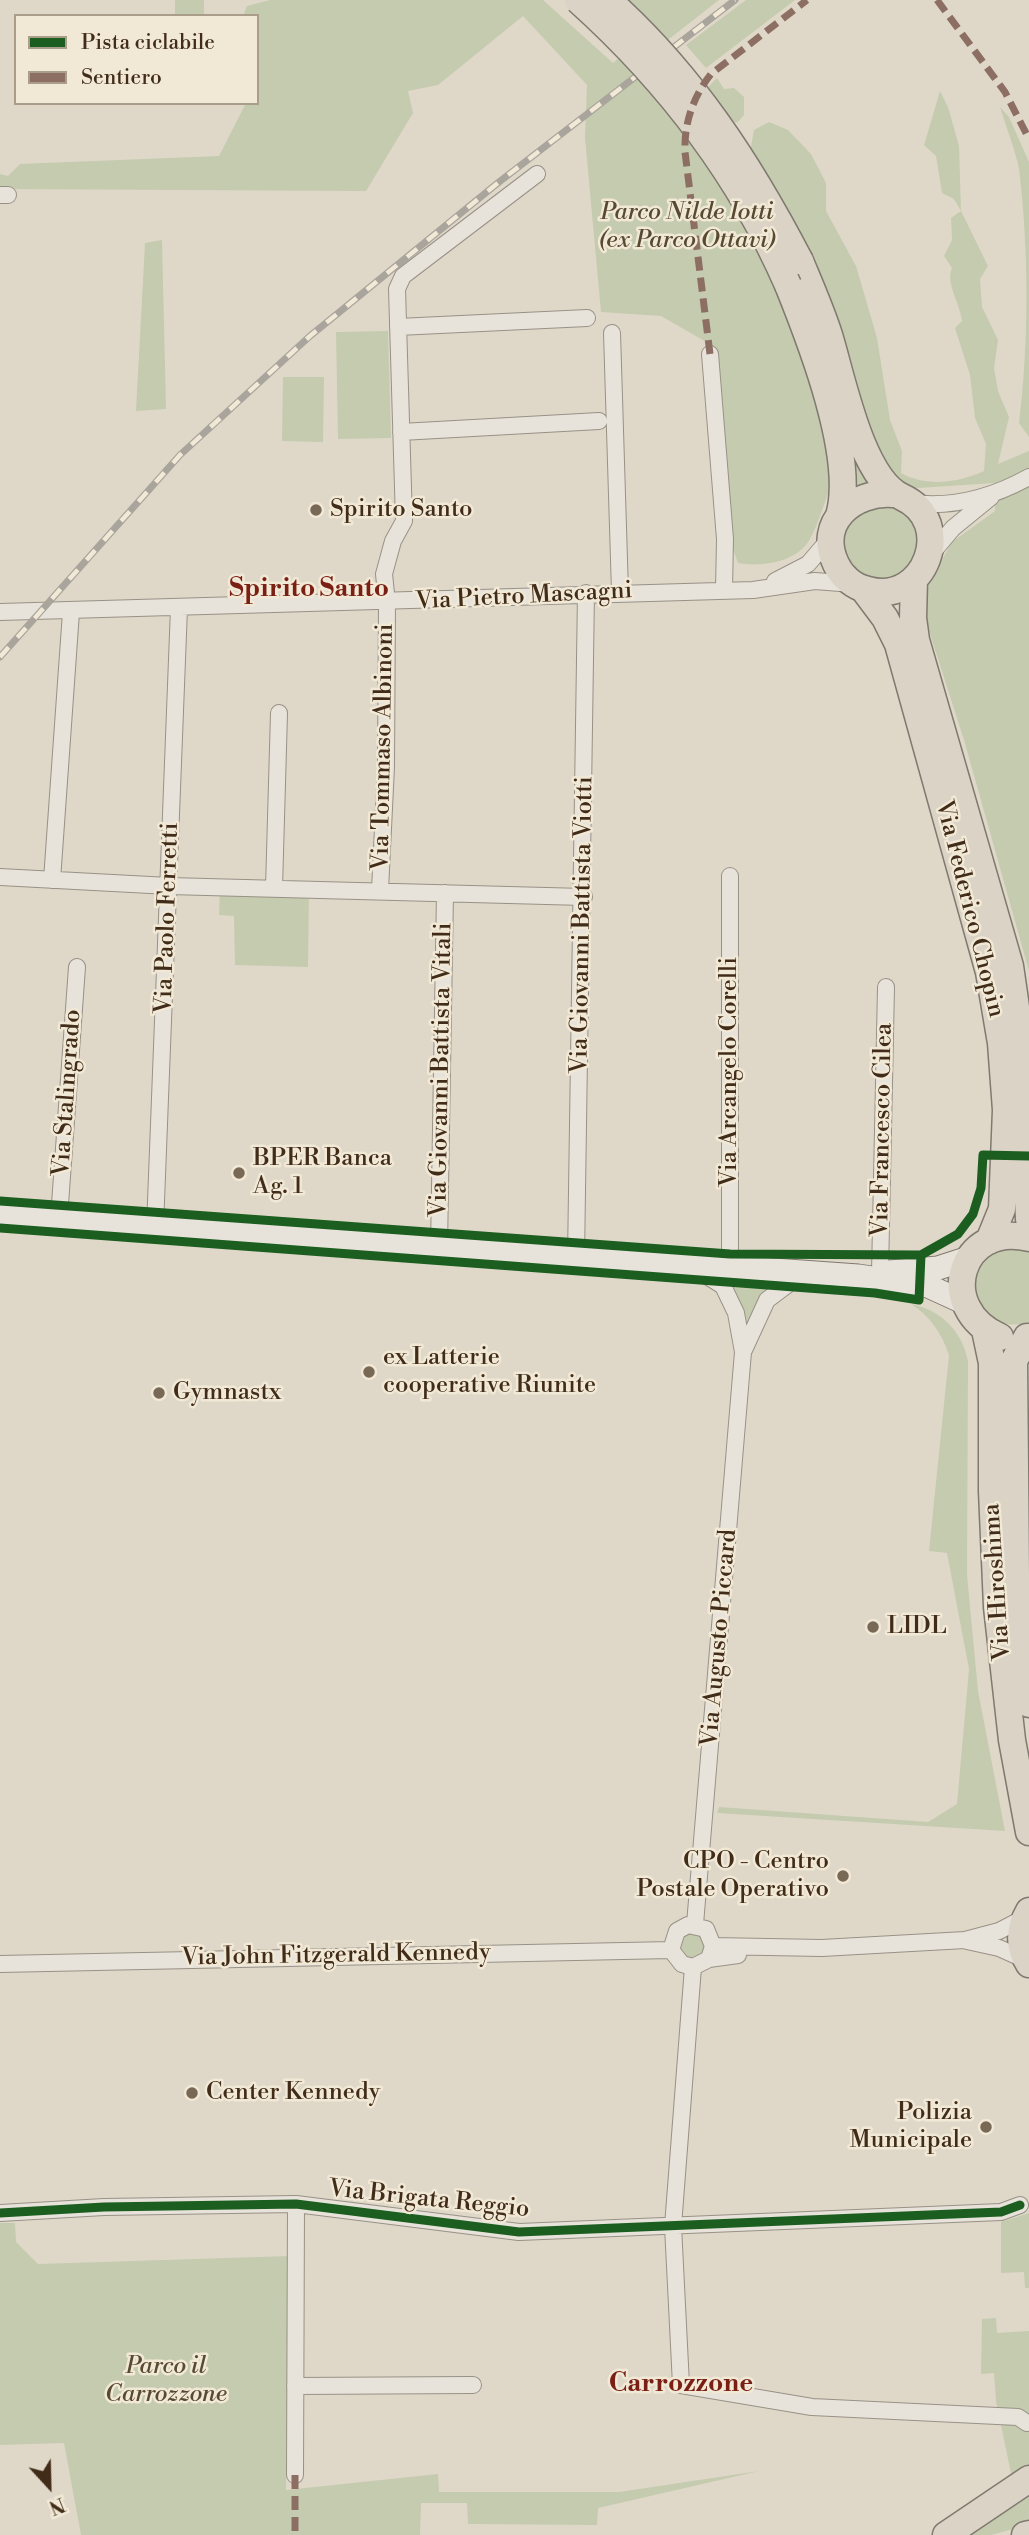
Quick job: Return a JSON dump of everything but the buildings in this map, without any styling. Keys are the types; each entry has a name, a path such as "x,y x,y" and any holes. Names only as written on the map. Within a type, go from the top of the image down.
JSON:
{"main road":[{"name":"Via Federico Chopin","path":"578,0 649,70 698,130 757,222 788,285 814,354 834,427 845,491 835,526 835,563 885,618 898,644 989,972 1001,1043 1006,1110 1002,1209 989,1241"},
{"path":"608,0 671,64 720,124 762,188 800,261 828,334 864,448 929,527 930,556 914,580 890,592 859,587"},
{"path":"835,526 863,496 878,493 903,498"},
{"name":"Via Federico Chopin","path":"914,580 913,618 916,640 1010,966 1021,1042 1029,1219"},
{"path":"0,1215 803,1273 869,1274 938,1268 969,1258 989,1241 1018,1235 1029,1238"},
{"path":"969,1258 961,1287 963,1302 969,1314 985,1330 999,1336 1028,1336"},
{"path":"869,1274 928,1286 963,1302"},
{"name":"Via Hiroshima","path":"985,1330 992,1363 992,1491 997,1607 1012,1740 1029,1832"},
{"name":"Via Hiroshima","path":"1028,1336 1014,1361 1016,1574 1029,1704"},
{"path":"1027,1914 1021,1947 1028,1962"},
{"path":"946,2535 1029,2479"}],"street":[{"name":"Via Tommaso Albinoni","path":"380,890 386,767 387,603 383,575 393,541 404,522 397,289 403,276 537,174"},
{"path":"398,327 586,318"},
{"path":"612,333 620,592"},
{"path":"710,354 725,539 724,589"},
{"path":"401,432 599,421"},
{"path":"903,498 944,505 996,493 1029,477"},
{"path":"930,556 953,528 996,493"},
{"name":"Via Pietro Mascagni","path":"753,590 808,564 835,526"},
{"name":"Via Pietro Mascagni","path":"0,612 387,603 586,593 753,590 815,581 859,587"},
{"name":"Via Giovanni Battista Viotti","path":"576,1257 584,897 586,593"},
{"name":"Via Paolo Ferretti","path":"155,1227 179,608"},
{"path":"52,880 71,611"},
{"path":"274,888 279,712"},
{"name":"Via Arcangelo Corelli","path":"730,876 730,1267"},
{"name":"Via Tommaso Albinoni","path":"0,877 169,886 584,897"},
{"name":"Via Giovanni Battista Vitali","path":"439,1247 445,892"},
{"name":"Via Stalingrado","path":"59,1218 77,967"},
{"name":"Via Francesco Cilea","path":"869,1274 886,987"},
{"name":"Via Augusto Piccard","path":"688,1265 723,1286 736,1313 743,1352 695,1924"},
{"name":"Via Augusto Piccard","path":"743,1352 767,1300 803,1273"},
{"path":"1027,1914 999,1931 965,1940 711,1952 693,1967 673,2226 681,2385 812,2407 1018,2417 1027,2423"},
{"path":"693,1967 682,1964 671,1950 677,1931 695,1924 706,1929 711,1952"},
{"path":"965,1940 999,1948 1028,1962"},
{"name":"Via John Fitzgerald Kennedy","path":"0,1964 671,1950"},
{"path":"295,2475 296,2204"},
{"name":"Via Brigata Reggio","path":"0,2213 104,2207 296,2204 519,2232 1001,2213 1020,2205"},
{"path":"295,2386 473,2385"}],"green space":[{"path":"175,0 204,0 204,14 175,14"},
{"name":"Parco Nilde Iotti (ex Parco Ottavi)","path":"270,0 543,0 613,63 651,30 618,0 719,0 664,43 704,91 717,78 724,89 734,88 744,97 744,115 738,122 730,123 750,152 754,130 769,122 788,130 811,154 826,183 826,211 856,266 877,338 890,420 902,451 901,473 931,482 953,481 984,471 986,444 975,418 970,375 955,328 962,321 950,280 952,268 944,256 952,240 951,218 961,211 988,266 980,279 982,307 998,340 994,368 998,391 1009,417 998,464 1029,451 1029,971 964,740 923,612 929,583 952,542 995,511 994,483 828,494 813,534 800,551 774,562 738,563 731,543 715,347 661,316 601,312 585,138 587,85 523,16 438,85 408,91 413,113 366,191 0,189 0,174 8,176 20,164 219,156 245,105 259,105 259,14 244,14 247,6"},
{"path":"746,0 795,0 706,68 686,45"},
{"path":"940,91 948,107 959,146 961,211 954,199 942,193 936,156 924,145"},
{"path":"1000,107 1009,117 1029,162 1029,437 1019,423 1026,329 1022,200 1019,169"},
{"path":"162,240 166,409 136,411 145,243"},
{"path":"388,331 391,438 338,439 336,332"},
{"path":"283,377 324,377 323,442 282,441"},
{"path":"874,505 888,505 902,511 912,521 918,542 912,563 902,573 888,579 874,579 860,573 850,563 844,549 844,535 850,521 860,511"},
{"path":"220,887 309,889 308,967 235,965 234,916 219,915"},
{"path":"1029,1248 1029,1322 1012,1325 998,1322 979,1304 977,1277 983,1263 994,1250"},
{"path":"716,1282 785,1287 767,1301 743,1352"},
{"path":"911,1304 932,1311 955,1331 968,1361 967,1575 978,1691 1005,1831 717,1813 719,1807 928,1822 957,1804 969,1669 947,1553 929,1551 949,1355 934,1326"},
{"path":"687,1932 696,1932 704,1938 705,1952 695,1960 682,1956 678,1943"},
{"path":"1029,2213 1029,2288 1025,2288 1024,2272 1001,2273 1001,2222"},
{"name":"Parco il Carrozzone","path":"0,2223 15,2223 16,2242 38,2264 290,2256 286,2490 438,2474 439,2492 619,2492 759,2471 598,2508 597,2525 468,2524 467,2503 421,2503 420,2535 81,2535 64,2443 0,2445"},
{"path":"996,2318 997,2333 1029,2331 1029,2471 1013,2483 996,2401 994,2373 981,2374 982,2319"},
{"path":"1029,2487 1029,2525 991,2535 958,2535"}],"railway":[{"path":"0,657 180,455 310,336 499,182 735,0"}],"marked path":[{"path":"710,354 685,152 688,121 699,92 711,74 807,0"},
{"path":"937,0 1005,92 1029,139"},
{"path":"295,2475 295,2535"}],"cycle path":[{"path":"0,1201 730,1254 921,1255 958,1234 973,1214 981,1188 983,1155 1029,1156"},
{"path":"0,1228 875,1293 919,1300 921,1255"},
{"path":"0,2213 104,2207 296,2204 519,2232 1001,2212 1020,2205"}],"place":[{"name":"Spirito Santo","path":"316,510"},
{"name":"BPER Banca Ag. 1","path":"239,1173"},
{"name":"ex Latterie cooperative Riunite","path":"369,1372"},
{"name":"Gymnastx","path":"159,1393"},
{"name":"LIDL","path":"873,1627"},
{"name":"CPO - Centro Postale Operativo","path":"843,1876"},
{"name":"Center Kennedy","path":"192,2093"},
{"name":"Polizia Municipale","path":"986,2127"}],"district":[{"name":"Spirito Santo","path":"309,590"},
{"name":"Carrozzone","path":"681,2385"}]}
